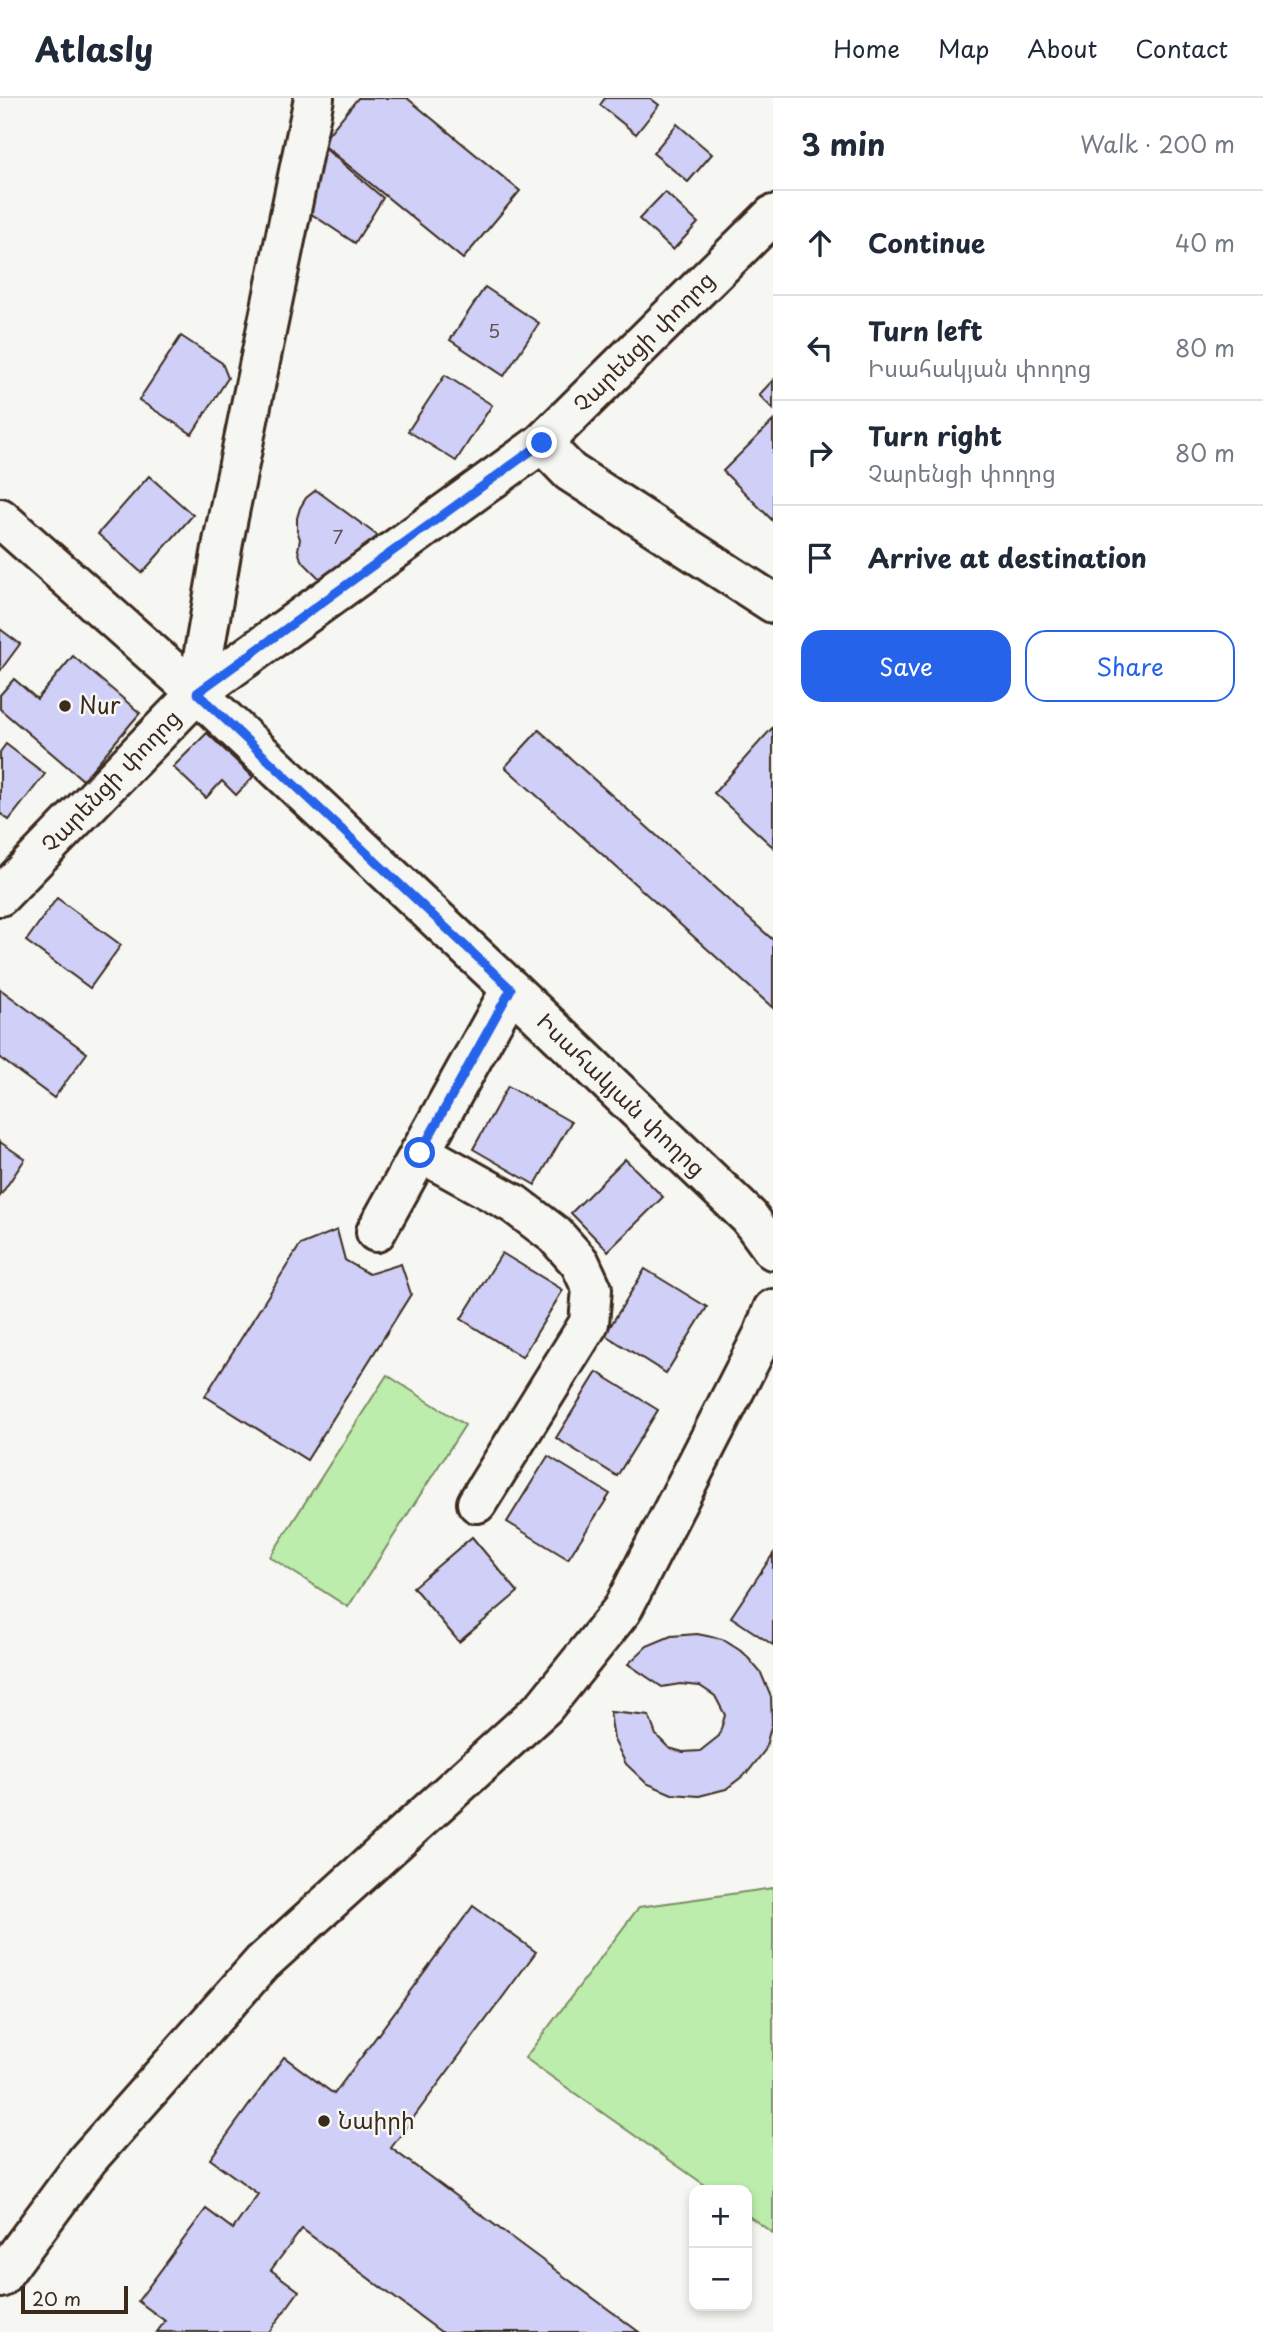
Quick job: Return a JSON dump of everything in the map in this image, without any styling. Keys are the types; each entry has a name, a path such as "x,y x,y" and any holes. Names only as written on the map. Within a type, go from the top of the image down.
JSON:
{"street":[{"path":"197,693 223,542 314,98"},
{"name":"Չարենցի փողոց","path":"0,896 197,693 542,443 773,215"},
{"path":"542,443 570,472 773,603"},
{"name":"Իսահակյան փողոց","path":"0,518 197,693 511,989 749,1217 773,1250"},
{"path":"376,1232 511,989"},
{"path":"420,1153 514,1204 555,1235 580,1263 592,1289 589,1323 477,1503"},
{"path":"0,2278 88,2159 262,1963 544,1707 622,1609 763,1335 773,1309"}],"green space":[{"path":"387,1375 465,1425 348,1607 270,1557"},
{"path":"773,1888 773,2233 752,2218 752,2185 705,2185 525,2058 639,1907"}],"building":[{"path":"358,98 407,98 520,191 463,259 321,143"},
{"path":"605,98 650,98 659,105 636,134 600,105"},
{"path":"677,124 712,154 688,182 653,153"},
{"path":"321,145 383,198 355,243 307,211"},
{"path":"665,192 698,223 673,250 639,219"},
{"path":"485,287 539,323 504,376 450,340"},
{"path":"181,336 222,363 228,378 192,434 139,400"},
{"path":"445,375 492,405 456,461 408,431"},
{"path":"773,380 773,409 759,395"},
{"path":"773,421 773,521 723,471"},
{"path":"149,476 193,515 142,573 98,534"},
{"path":"316,490 378,536 324,583 301,560 298,550 300,539 297,518 300,508 306,498"},
{"path":"0,629 20,644 0,671"},
{"path":"73,656 140,713 83,780 0,709 0,695 14,679 37,699"},
{"path":"773,727 773,847 714,793"},
{"path":"539,730 773,940 773,1008 505,767"},
{"path":"207,733 253,777 236,795 222,781 206,798 173,767"},
{"path":"6,744 45,774 9,820 0,815 0,752"},
{"path":"57,898 121,945 90,988 26,941"},
{"path":"0,989 87,1053 54,1098 0,1058"},
{"path":"508,1086 571,1122 535,1185 473,1149"},
{"path":"0,1142 25,1159 0,1196"},
{"path":"625,1159 663,1197 608,1251 571,1213"},
{"path":"337,1230 345,1260 369,1274 401,1264 411,1294 307,1460 205,1396 300,1245"},
{"path":"502,1253 563,1290 522,1357 461,1319"},
{"path":"645,1269 707,1307 666,1373 605,1335"},
{"path":"597,1372 658,1410 617,1476 556,1438"},
{"path":"548,1456 610,1494 568,1559 507,1522"},
{"path":"472,1537 518,1592 459,1642 413,1587"},
{"path":"773,1554 773,1645 731,1617"},
{"path":"697,1634 722,1639 744,1653 761,1673 771,1697 772,1723 765,1750 748,1772 726,1789 699,1796 672,1794 646,1783 626,1764 614,1740 610,1712 649,1716 656,1735 669,1748 683,1752 700,1751 719,1736 725,1715 715,1696 700,1686 680,1684 662,1687 628,1664 647,1646 671,1636"},
{"name":"Նաիրի","path":"473,1906 536,1952 391,2148 639,2332 441,2332 302,2229 271,2270 299,2291 269,2332 157,2332 165,2321 138,2301 206,2209 233,2229 258,2194 210,2159 284,2057 334,2094"}],"place":[{"name":"Nur","path":"65,706"},
{"name":"Նաիրի","path":"324,2121"}],"route":[{"path":"420,1153 511,989 197,693 542,443"}]}
